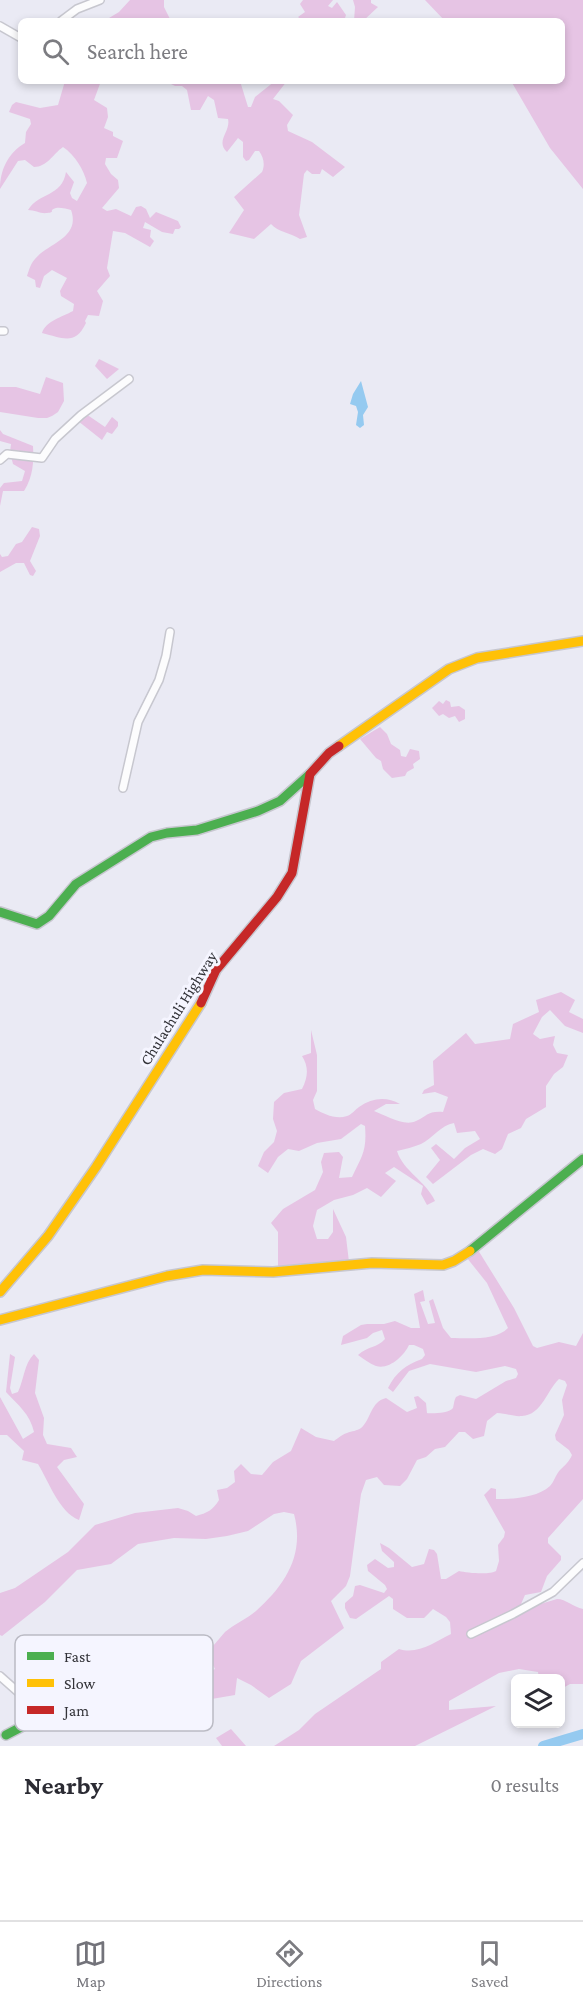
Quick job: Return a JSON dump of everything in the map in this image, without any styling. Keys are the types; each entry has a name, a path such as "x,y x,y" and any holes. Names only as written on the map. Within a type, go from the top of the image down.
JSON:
{"street":[{"path":"65,18 77,9 100,0"},
{"path":"0,26 18,36"},
{"path":"0,460 7,454 42,458 56,439 81,415 129,379"},
{"path":"123,788 138,722 159,680 170,633"},
{"path":"0,912 37,924 49,916 76,884 151,837 197,830 258,812 280,801 329,753 448,669 477,658 583,641"},
{"name":"Chulachuli Highway","path":"0,1292 29,1260 69,1207 202,1002 216,970 277,897 292,873 310,774"},
{"path":"0,1320 167,1276 203,1270 273,1272 372,1263 443,1265 454,1261 477,1246 583,1159"},
{"path":"471,1634 553,1592 583,1563"},
{"path":"0,1676 15,1689"},
{"path":"6,1735 15,1730"}],"shaded area":[{"path":"130,0 164,0 164,7 170,18 109,18 119,12"},
{"path":"303,0 333,0 328,6 332,8 337,2 346,15 345,18 299,18 305,12 300,4"},
{"path":"353,0 371,0 371,3 378,7 366,18 354,18"},
{"path":"425,0 583,0 583,189 550,148 513,84 565,84 565,18 442,18"},
{"path":"64,84 100,84 94,100 107,108 108,117 104,128 123,141 117,158 106,158 105,164 118,180 119,188 102,208 107,211 116,209 131,216 136,207 141,206 146,209 150,218 156,212 178,221 181,227 175,229 173,234 162,232 145,222 143,228 151,230 150,237 154,241 150,247 125,233 113,231 107,268 110,276 97,291 103,301 99,316 88,315 82,330 73,338 42,333 51,322 73,311 74,304 61,296 60,291 67,278 52,270 44,276 40,288 36,287 35,280 27,276 35,259 67,234 73,219 71,210 58,208 45,213 28,210 38,200 60,186 66,172 74,182 70,193 77,201 87,183 84,173 75,158 63,147 46,163 39,166 34,167 25,160 18,161 0,189 6,163 25,143 26,132 31,124 30,119 9,112 12,105 16,102 40,108 58,105"},
{"path":"171,84 241,84 248,107 251,107 255,97 271,84 285,84 273,99 279,101 293,115 287,125 288,131 312,142 345,167 333,177 322,169 320,174 312,174 307,170 304,174 299,215 307,237 300,239 271,224 254,239 229,233 244,210 234,197 262,172 264,164 262,156 259,151 255,151 246,161 243,157 243,142 238,138 227,152 223,140 228,119 218,118 214,100 208,96 200,110 191,110 187,90 182,86"},
{"path":"99,359 119,369 107,379 95,366"},
{"path":"46,377 63,383 64,401 58,412 47,418 38,418 0,412 0,387 16,387 40,394"},
{"path":"86,414 105,427 112,417 118,422 118,426 112,434 107,432 102,440 78,421"},
{"path":"0,430 3,434 33,446 33,458 31,475 24,491 3,491 0,506 0,488 4,483 22,481 25,471 13,464 11,444 0,441"},
{"path":"32,527 39,529 40,536 30,561 36,571 33,576 30,575 24,563 16,563 0,572 0,554 2,557 8,556 16,544 22,542"},
{"path":"446,700 450,702 451,707 459,706 465,710 465,719 459,722 455,716 449,718 443,714 439,716 432,708 439,701 443,704"},
{"path":"380,727 387,734 391,744 400,750 401,756 406,757 410,749 419,751 420,759 413,764 414,768 405,776 392,778 383,769 381,761 360,739"},
{"path":"561,992 575,1000 569,1012 583,1019 583,1033 565,1026 550,1010 542,1017 533,1034 540,1039 555,1036 553,1045 557,1053 568,1055 563,1067 554,1074 546,1086 546,1107 526,1119 521,1128 508,1134 502,1149 495,1154 483,1149 471,1155 433,1184 426,1177 440,1160 431,1148 436,1144 454,1159 465,1148 480,1139 475,1131 457,1133 454,1123 445,1126 421,1144 397,1151 404,1164 426,1188 435,1201 427,1205 421,1194 423,1186 394,1167 385,1173 396,1181 381,1197 367,1188 334,1200 317,1210 313,1226 317,1239 328,1239 333,1232 333,1209 346,1237 349,1262 278,1270 278,1232 271,1223 283,1209 315,1190 323,1172 321,1162 324,1153 339,1152 343,1157 339,1178 352,1177 364,1148 365,1126 361,1124 341,1139 317,1143 299,1151 288,1149 278,1157 268,1173 258,1166 264,1152 274,1142 277,1131 273,1119 274,1102 284,1093 302,1089 304,1085 307,1068 302,1056 311,1053 311,1030 317,1055 317,1091 313,1100 315,1109 330,1116 343,1117 369,1102 384,1099 400,1104 386,1104 374,1111 406,1123 431,1113 443,1112 448,1097 435,1092 422,1094 424,1090 434,1085 433,1061 466,1033 475,1044 510,1039 513,1024 539,1012 536,1000"},
{"path":"478,1250 514,1308 533,1346 537,1348 559,1342 576,1346 583,1333 583,1499 548,1538 548,1543 561,1556 561,1560 547,1576 541,1592 525,1595 521,1604 524,1609 557,1599 583,1609 583,1684 570,1684 565,1687 565,1674 538,1674 538,1672 519,1669 499,1673 449,1701 449,1710 496,1706 415,1746 274,1746 299,1730 315,1714 381,1669 381,1662 399,1649 420,1649 451,1634 450,1622 433,1609 424,1618 407,1618 393,1609 393,1599 389,1596 356,1619 350,1618 345,1603 353,1596 355,1586 360,1585 384,1593 387,1589 368,1571 367,1565 375,1559 388,1568 394,1567 394,1562 382,1551 380,1543 412,1567 424,1564 429,1549 434,1550 437,1554 441,1579 446,1579 459,1571 484,1573 496,1571 499,1561 498,1545 505,1532 484,1495 491,1488 496,1489 496,1499 517,1498 545,1490 572,1455 556,1440 555,1435 564,1415 562,1400 567,1385 565,1381 559,1379 535,1411 529,1415 519,1416 497,1413 487,1421 484,1436 473,1439 465,1432 459,1432 445,1447 435,1449 426,1457 417,1460 407,1479 400,1486 384,1485 377,1477 366,1480 361,1494 350,1576 346,1586 331,1601 344,1628 301,1661 291,1684 269,1698 237,1678 235,1695 213,1699 213,1670 215,1669 213,1646 232,1626 252,1614 266,1601 284,1580 297,1543 294,1514 284,1512 274,1514 248,1531 227,1536 206,1539 174,1538 138,1544 111,1564 77,1570 45,1602 2,1636 0,1635 0,1593 15,1588 68,1552 95,1525 135,1513 178,1508 196,1516 200,1515 209,1511 217,1503 219,1500 217,1490 227,1488 235,1482 234,1471 241,1464 251,1474 262,1475 273,1462 291,1451 301,1428 316,1437 334,1441 344,1434 361,1428 377,1403 386,1398 407,1412 417,1408 414,1397 418,1396 426,1403 427,1413 440,1413 451,1410 456,1397 460,1395 476,1399 506,1381 516,1378 518,1374 516,1369 505,1366 476,1372 430,1364 409,1371 393,1392 388,1388 394,1378 406,1367 422,1359 425,1355 423,1349 409,1345 396,1361 381,1367 358,1355 385,1339 382,1330 367,1338 341,1345 343,1336 361,1325 395,1321 411,1328 420,1328 414,1294 423,1290 425,1301 420,1302 428,1324 435,1323 429,1301 433,1299 443,1328 451,1338 481,1338 496,1335 508,1328 487,1283 467,1258"},
{"path":"10,1354 15,1357 10,1388 12,1394 18,1392 26,1367 34,1354 39,1360 35,1393 44,1418 43,1435 47,1444 71,1448 77,1457 64,1460 57,1467 84,1504 79,1520 60,1504 38,1464 22,1460 24,1451 7,1435 0,1435 0,1397 23,1439 34,1432 27,1415 6,1392"},
{"path":"231,1729 246,1746 222,1746 216,1738"}],"water":[{"path":"361,381 368,407 363,415 364,425 360,428 356,425 358,412 356,406 350,404"}],"waterway":[{"path":"543,1746 583,1734"}],"traffic: fast":[{"path":"0,912 37,924 49,916 76,884 151,837 197,830 258,811 280,801 310,774"},
{"path":"470,1251 583,1159"},
{"path":"6,1735 15,1730"}],"traffic: slow":[{"path":"339,746 449,669 477,658 583,641"},
{"path":"0,1292 48,1236 96,1167 201,1003"},
{"path":"0,1320 167,1276 203,1270 273,1272 372,1263 443,1265 470,1251"}],"traffic: jam":[{"path":"201,1003 216,970 277,897 292,873 310,774 329,753 339,746"}]}
